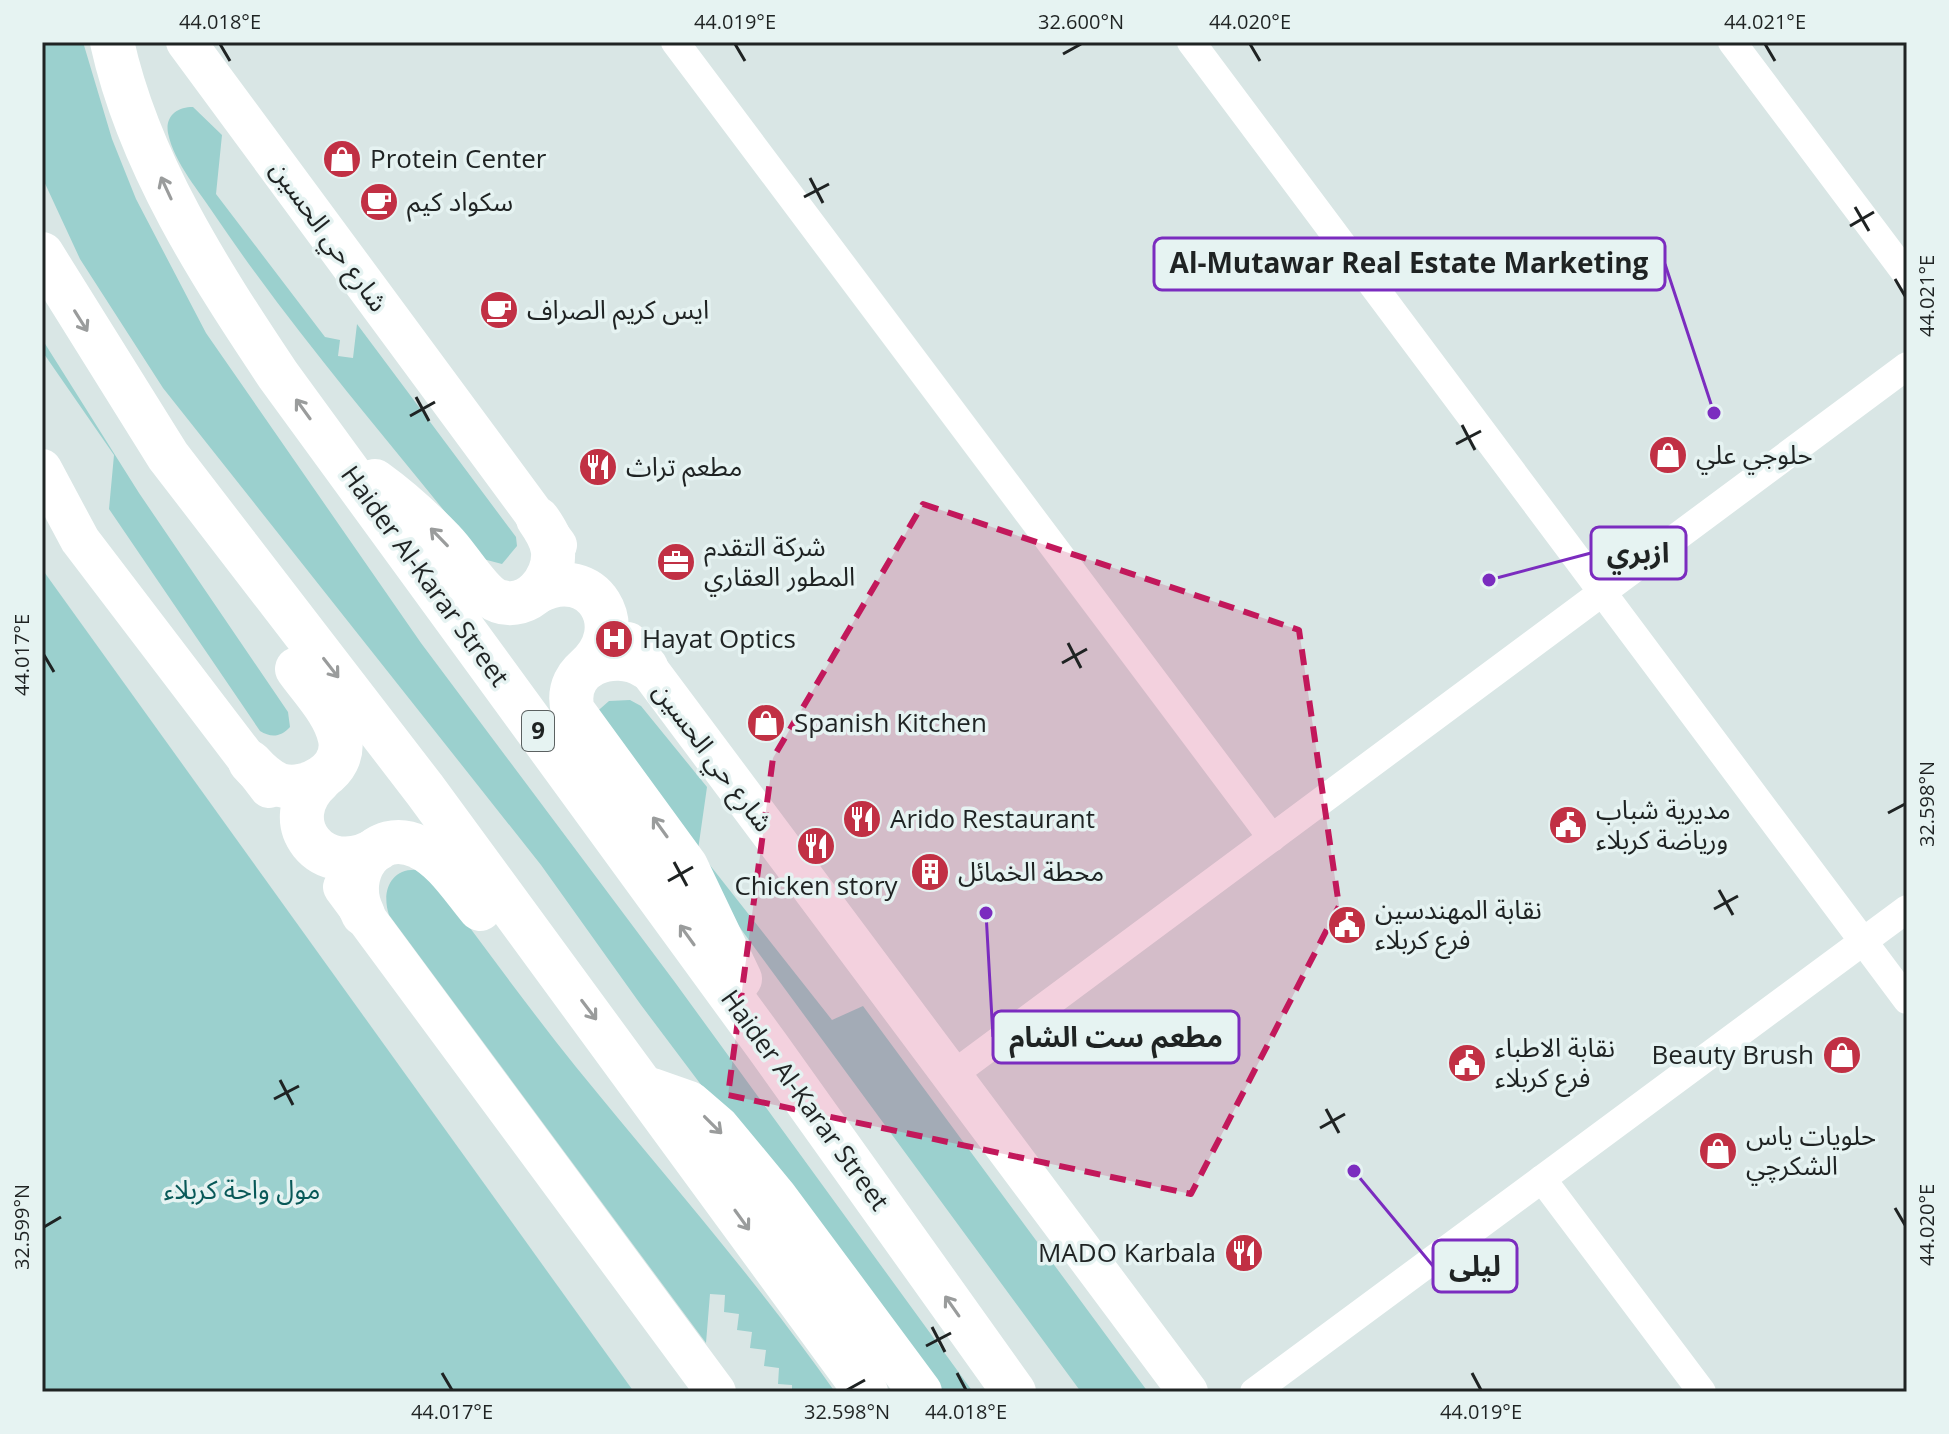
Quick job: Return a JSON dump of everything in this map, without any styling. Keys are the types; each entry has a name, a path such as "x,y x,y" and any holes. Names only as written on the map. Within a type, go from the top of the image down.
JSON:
{"highway":[{"name":"Haider Al-Karar Street","path":"112,42 127,95 176,208 218,284 330,447 768,1047 1001,1382"},
{"path":"127,95 124,70 133,42"},
{"path":"42,254 168,456 551,959 866,1392"},
{"path":"330,447 422,520 489,597 505,603 527,599 557,584 569,585 592,595 600,604 606,615 607,640 602,652 585,669 571,692 573,711 686,866 723,936 768,1047"},
{"path":"168,456 205,536 330,715 341,742 329,772 306,796 302,821 311,844 332,858 344,861 357,860 379,848 404,843 428,852 507,935 551,959"},
{"path":"537,592 552,571 554,555 552,543 538,519"},
{"path":"585,669 607,657 620,657 646,667"},
{"path":"250,762 279,784 295,787 320,780"},
{"path":"363,914 355,891 356,878 368,857 379,848"},
{"path":"646,1088 689,1103 718,1128 776,1198 920,1392"}],"main road":[{"name":"شارع حي الحسين","path":"186,42 646,667 1188,1392"},
{"path":"42,469 80,540 250,762 716,1392"},
{"path":"42,508 80,540"}],"street":[{"path":"675,42 1272,838"},
{"path":"1191,42 1907,1000"},
{"path":"1732,42 1907,275"},
{"path":"951,1076 1907,366"},
{"path":"1254,1392 1907,909"},
{"path":"1542,1179 1702,1392"}],"highlighted area":[{"path":"923,504 1299,630 1339,906 1191,1194 728,1095 773,758"}],"green space":[{"path":"42,42 83,42 112,139 136,199 206,333 421,643 674,981 973,1392 932,1392 641,1005 541,865 163,388 80,259 42,177"},
{"path":"193,107 222,135 216,194 325,337 340,340 338,356 353,358 357,324 516,537 517,546 502,564 483,559 346,391 247,262 188,177 171,144 168,122 173,114"},
{"path":"42,339 139,493 288,712 290,727 283,733 268,735 260,731 109,509 114,455 42,351"},
{"name":"مول واحة كربلاء","path":"42,569 634,1392 42,1392"},
{"path":"630,700 641,706 707,787 698,850 832,1020 863,1006 1148,1392 1081,1392 688,857 593,715 609,701"},
{"path":"419,870 436,882 558,1044 741,1268 835,1392 792,1392 792,1385 778,1384 779,1368 764,1366 766,1350 750,1348 752,1332 737,1330 739,1314 724,1312 725,1295 710,1294 706,1343 389,915 386,897 390,882 401,872"}],"place":[{"name":"Protein Center","path":"342,159"},
{"name":"سكواد كيم","path":"379,202"},
{"name":"ايس كريم الصراف","path":"499,310"},
{"name":"Al-Mutawar Real Estate Marketing","path":"1714,413"},
{"name":"حلوجي علي","path":"1668,455"},
{"name":"مطعم تراث","path":"598,467"},
{"name":"شركة التقدم المطور العقاري","path":"676,562"},
{"name":"ازبري","path":"1489,580"},
{"name":"Hayat Optics","path":"614,639"},
{"name":"Spanish Kitchen","path":"766,723"},
{"name":"Arido Restaurant","path":"862,819"},
{"name":"مديرية شباب ورياضة كربلاء","path":"1568,825"},
{"name":"Chicken story","path":"816,846"},
{"name":"محطة الخمائل","path":"930,872"},
{"name":"مطعم ست الشام","path":"986,913"},
{"name":"نقابة المهندسين فرع كربلاء","path":"1347,925"},
{"name":"Beauty Brush","path":"1842,1055"},
{"name":"نقابة الاطباء فرع كربلاء","path":"1467,1063"},
{"name":"حلويات ياس الشكرچي","path":"1718,1151"},
{"name":"ليلى","path":"1354,1171"},
{"name":"MADO Karbala","path":"1244,1253"}]}
